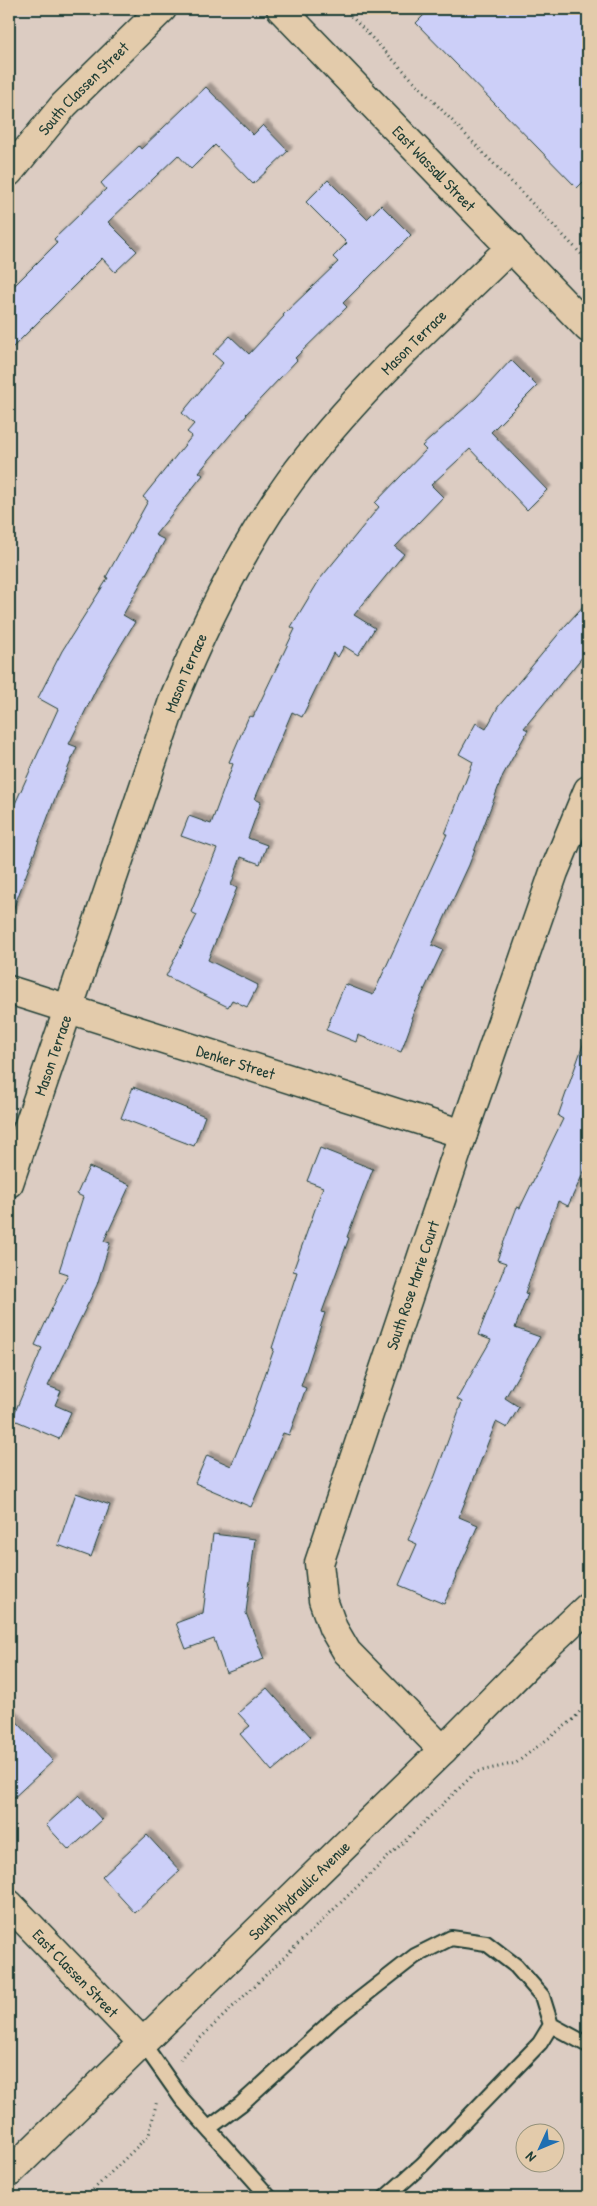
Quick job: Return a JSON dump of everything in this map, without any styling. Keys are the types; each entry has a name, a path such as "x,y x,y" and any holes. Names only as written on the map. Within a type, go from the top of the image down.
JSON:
{"street":[{"name":"South Classen Street","path":"9,172 64,105 162,9"},
{"name":"East Wassall Street","path":"281,9 588,328"},
{"name":"Mason Terrace","path":"9,1183 174,698 195,647 254,536 289,482 321,441 427,329 511,248"},
{"name":"South Rose Marie Court","path":"443,1750 347,1652 333,1628 323,1600 319,1563 463,1134 554,872 588,790"},
{"name":"Denker Street","path":"9,990 67,1010 463,1134"},
{"name":"South Hydraulic Avenue","path":"9,2173 588,1607"},
{"name":"East Classen Street","path":"9,1904 142,2042"}],"lane":[{"path":"209,2128 241,2104 333,2020 415,1956 451,1938 486,1943 516,1966 542,1996 551,2025 588,2045"},
{"path":"386,2197 422,2165 540,2043 551,2025"},
{"path":"142,2042 182,2099 269,2197"}],"path":[{"path":"344,9 588,261"},
{"path":"86,2197 149,2135 157,2098 185,2053 476,1772 516,1763 574,1719 588,1702"}],"building":[{"path":"430,9 588,9 588,177 577,188 416,23"},
{"path":"206,87 253,135 263,125 288,151 253,184 215,145 191,169 178,155 108,222 137,251 115,272 102,258 9,351 9,291 57,243 54,239 106,189 101,183 139,146 141,149"},
{"path":"328,180 367,219 381,205 411,235 343,303 347,307 295,358 297,360 246,414 199,472 203,475 155,535 165,540 123,615 135,622 104,673 69,744 77,747 54,801 11,915 9,914 9,817 58,709 38,698 62,651 108,578 106,577 148,501 143,497 192,436 187,432 194,424 182,413 223,363 213,354 230,336 249,354 283,315 338,262 333,257 347,243 306,202"},
{"path":"511,360 537,386 491,432 547,490 527,510 470,449 431,485 443,497 395,547 404,554 354,615 375,628 358,655 344,646 338,657 333,653 302,717 292,712 255,799 261,802 248,838 267,845 260,864 241,857 231,885 237,888 208,960 258,985 247,1007 232,1000 228,1007 166,976 197,915 191,912 217,849 181,836 189,816 211,824 233,764 229,762 249,716 253,717 295,629 291,627 320,579 379,507 375,503 426,450 422,446 476,398"},
{"path":"588,601 588,650 524,728 528,730 503,775 469,865 432,945 443,950 411,1018 413,1019 401,1052 358,1035 356,1042 326,1030 345,984 373,995 447,834 445,834 473,762 459,754 476,723 486,729 498,707"},
{"path":"585,1039 588,1040 588,1163 568,1206 558,1201 525,1293 528,1294 515,1328 540,1337 505,1398 519,1407 507,1428 496,1422 459,1517 478,1525 444,1604 399,1585 417,1544 408,1540 435,1476 462,1402 457,1399 491,1340 478,1335 506,1263 497,1260 517,1207 520,1208 563,1119 558,1116"},
{"path":"133,1087 205,1116 194,1146 121,1118"},
{"path":"320,1148 373,1169 347,1237 349,1238 322,1312 325,1313 301,1386 306,1388 289,1435 283,1433 251,1507 195,1483 207,1455 231,1466 247,1427 274,1349 272,1348 297,1272 293,1271 323,1187 307,1181"},
{"path":"89,1167 130,1185 104,1241 110,1243 97,1285 48,1386 61,1391 55,1405 71,1412 59,1439 12,1419 42,1348 35,1345 68,1274 59,1271 83,1197 77,1194"},
{"path":"76,1493 110,1505 91,1557 58,1545"},
{"path":"213,1534 255,1539 246,1613 264,1659 226,1673 214,1639 186,1649 176,1623 203,1613"},
{"path":"267,1688 311,1737 272,1771 240,1734 250,1726 238,1713"},
{"path":"9,1713 53,1761 9,1802"},
{"path":"79,1795 102,1820 69,1850 46,1825"},
{"path":"147,1835 180,1871 135,1913 102,1877"}]}
